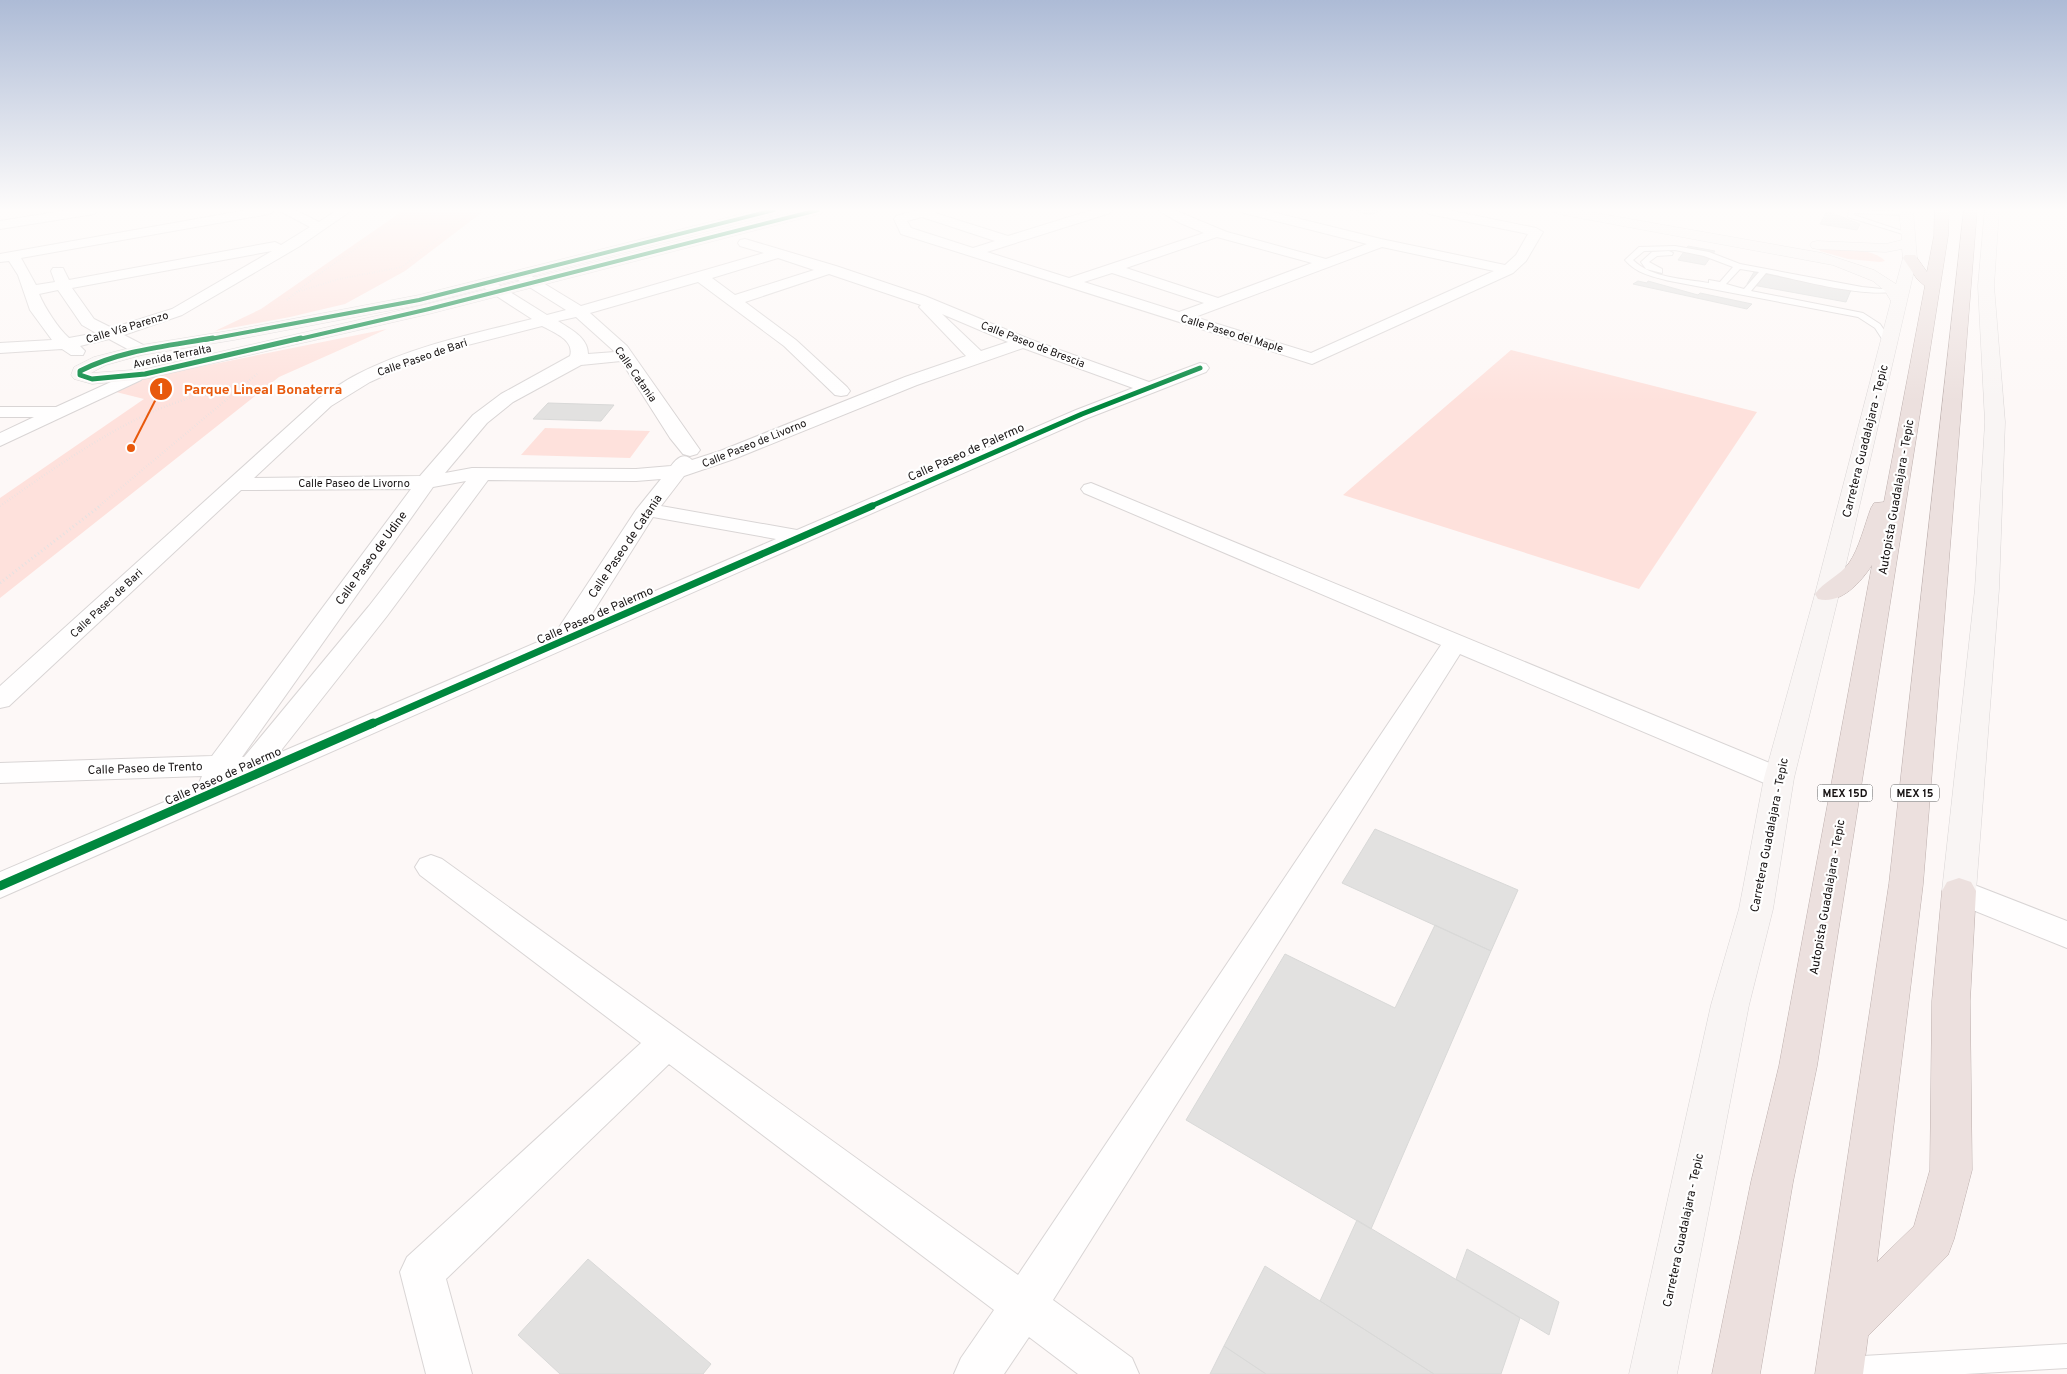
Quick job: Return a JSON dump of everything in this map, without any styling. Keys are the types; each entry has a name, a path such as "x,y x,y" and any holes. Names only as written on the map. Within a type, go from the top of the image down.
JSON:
{"highway":[{"path":"1921,274 1932,284"},
{"name":"Autopista Guadalajara - Tepic","path":"1736,1374 1772,1182 1798,1066 1934,274"},
{"name":"MEX 15","path":"1840,1372 1906,884 1976,274"},
{"path":"1827,594 1847,580 1861,564 1884,500 1899,479"},
{"path":"1845,1326 1932,1239 1949,1179 1951,1170 1951,1001 1958,890"}],"main road":[{"name":"Avenida Terralta","path":"527,279 544,274"},
{"name":"Avenida Terralta","path":"492,287 410,314 135,376 92,378 80,375 80,371 100,361 142,350 492,287 548,274"},
{"path":"1871,274 1899,293"},
{"name":"Carretera Guadalajara - Tepic","path":"1653,1374 1730,1005 1756,909 1779,778 1889,343 1901,274"},
{"path":"1958,890 1987,589 1995,422 1977,274"}],"street":[{"path":"23,274 38,310 51,325 58,337 66,344 100,361"},
{"path":"60,274 64,286 88,322 142,350"},
{"path":"30,292 128,274"},
{"name":"Calle Vía Parenzo","path":"0,348 66,344 111,334 177,312 242,274"},
{"name":"Calle Paseo de Bari","path":"0,700 326,402 364,378 397,363 446,346 710,274"},
{"path":"733,301 815,274"},
{"name":"Calle Paseo de Brescia","path":"846,274 920,299 1024,342 1147,387"},
{"name":"Calle Paseo del Maple","path":"1045,274 1312,359 1499,274"},
{"path":"1070,282 1094,274"},
{"path":"1131,274 1219,303"},
{"path":"1180,317 1297,274"},
{"path":"701,277 790,344 841,391"},
{"name":"Calle Catania","path":"527,279 579,311 620,349 680,438 699,447"},
{"path":"492,287 573,338 581,348 580,355 576,360"},
{"name":"Calle Paseo de Brescia","path":"920,299 964,346 979,358"},
{"name":"Calle Paseo de Livorno","path":"236,484 426,482 477,474 636,474 678,471 704,463 911,381 1024,342"},
{"name":"Calle Paseo de Livorno","path":"782,414 964,346"},
{"name":"Calle Paseo de Udine","path":"238,771 426,482 480,419 507,398 576,360 626,356"},
{"name":"Calle Paseo de Palermo","path":"289,759 1030,436 1147,387 1200,368"},
{"path":"0,440 135,376"},
{"path":"0,421 9,412 92,378"},
{"path":"9,412 59,411"},
{"name":"Calle Paseo de Catania","path":"561,642 647,510 699,447"},
{"name":"Calle Paseo de Livorno","path":"256,465 441,466 477,474"},
{"path":"238,771 378,611 477,474"},
{"path":"1091,489 1779,778"},
{"path":"647,510 801,537"},
{"path":"977,1374 1024,1305 1456,641"},
{"name":"Calle Paseo de Trento","path":"0,773 238,771 289,759"},
{"name":"Calle Paseo de Palermo","path":"0,886 208,796 238,771"},
{"path":"431,867 666,1043 1116,1374"},
{"path":"1958,890 2067,936"},
{"path":"449,1374 422,1272 666,1043"}],"lane":[{"path":"1656,274 1720,285"},
{"path":"1673,274 1774,297 1804,299 1880,291 1899,293"},
{"path":"1720,285 1730,274"},
{"path":"1746,292 1761,274"},
{"path":"1782,274 1814,284 1836,297 1885,333 1889,343"},
{"path":"1784,283 1790,276"},
{"path":"1774,297 1779,290"},
{"path":"1840,1372 2067,1356"}],"path":[{"path":"278,327 275,310 319,274"},
{"path":"297,292 339,279 371,274"},
{"path":"0,506 64,462 134,421 193,397 245,382 119,491 0,583"}],"shaded area":[{"path":"311,274 399,274 345,304 290,317 215,331 261,309"},
{"path":"387,329 279,377 0,598 0,498 144,399 116,392 144,378"},
{"path":"1511,350 1757,412 1639,589 1343,495"},
{"path":"545,428 650,431 630,458 521,455"}],"building":[{"path":"1753,274 1765,274 1851,290 1846,302 1747,284"},
{"path":"1638,281 1647,283 1648,281 1698,295 1700,293 1752,304 1747,309 1633,284"},
{"path":"548,403 614,405 601,421 533,419"},
{"path":"1375,829 1518,890 1491,951 1342,883"},
{"path":"1435,925 1491,951 1371,1229 1186,1120 1285,954 1395,1008"},
{"path":"1357,1220 1520,1318 1501,1374 1434,1374 1320,1301"},
{"path":"1467,1249 1559,1302 1549,1335 1456,1279"},
{"path":"588,1259 711,1364 703,1374 560,1374 518,1335"},
{"path":"1265,1266 1434,1374 1266,1374 1224,1346"},
{"path":"1224,1346 1266,1374 1210,1374"}],"cycle path":[{"path":"521,274 419,300 234,335 141,350 100,361 80,371 80,375 92,379 145,374 429,309 566,274"},
{"path":"0,886 1082,414 1200,368"}],"place":[{"name":"Parque Lineal Bonaterra","path":"131,448"}]}
